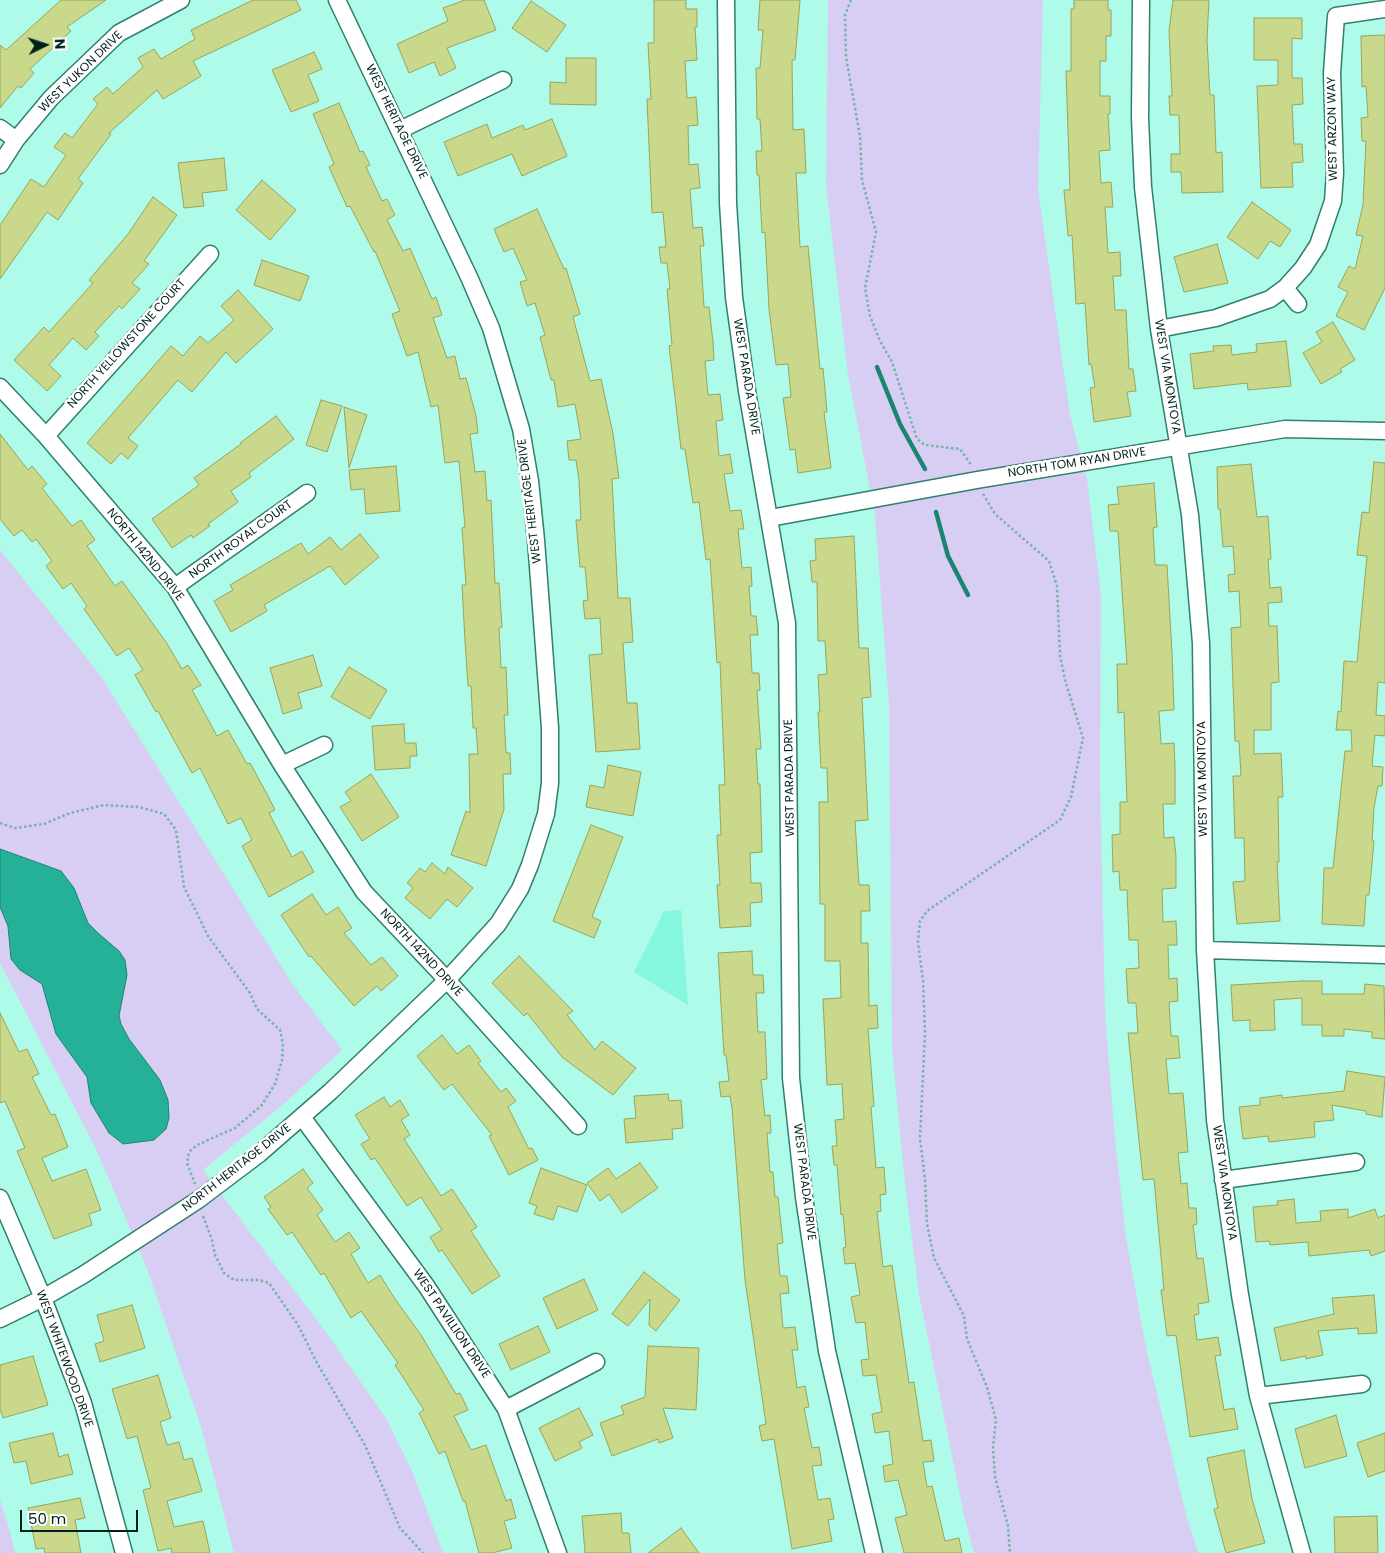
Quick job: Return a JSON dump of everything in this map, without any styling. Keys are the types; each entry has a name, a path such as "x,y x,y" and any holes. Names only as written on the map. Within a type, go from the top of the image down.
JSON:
{"street":[{"name":"WEST YUKON DRIVE","path":"0,165 16,140 51,98 119,34 181,0"},
{"name":"WEST HERITAGE DRIVE","path":"337,0 469,277 490,328 521,429 530,481 552,753 546,814 539,841 520,889 498,924 447,980"},
{"name":"WEST PARADA DRIVE","path":"726,0 727,184 734,297 747,391 787,624 791,1078 804,1197 827,1351 874,1553"},
{"name":"WEST VIA MONTOYA","path":"1141,0 1140,118 1142,187 1159,329 1190,515 1202,643 1205,950 1215,1120 1258,1396 1302,1553"},
{"name":"WEST ARZON WAY","path":"1159,329 1236,312 1270,299 1285,288 1318,245 1333,200 1335,172 1332,72 1336,16 1385,9"},
{"path":"400,130 503,80"},
{"path":"0,128 16,140"},
{"name":"NORTH YELLOWSTONE COURT","path":"46,436 210,254"},
{"path":"1285,288 1298,304"},
{"name":"NORTH 142ND DRIVE","path":"0,387 46,436 175,587 282,765 364,892 447,980 578,1126"},
{"name":"NORTH TOM RYAN DRIVE","path":"770,518 977,480 1284,429 1385,431"},
{"name":"NORTH ROYAL COURT","path":"175,587 307,492"},
{"path":"282,765 324,745"},
{"path":"1205,950 1385,955"},
{"name":"NORTH HERITAGE DRIVE","path":"0,1319 43,1298 137,1242 198,1200 302,1117 447,980"},
{"name":"WEST PAVILLION DRIVE","path":"302,1117 427,1287 506,1409 558,1553"},
{"path":"1223,1180 1356,1162"},
{"name":"WEST WHITEWOOD DRIVE","path":"0,1198 43,1298 83,1403 124,1553"},
{"path":"506,1409 596,1362"},
{"path":"1258,1396 1362,1384"}],"path":[{"path":"850,0 846,16 846,57 860,136 862,180 876,232 865,288 870,316 880,341 892,362 917,438 925,445 960,449 971,465 984,498 995,514 1049,561 1057,586 1060,655 1065,680 1083,738 1071,797 1060,820 927,911 920,922 918,942 923,981 925,1033 920,1138 925,1180 927,1224 934,1258 964,1316 967,1339 987,1387 996,1420 994,1447 995,1477 1008,1526 1010,1553"},
{"path":"0,823 15,828 44,824 70,813 104,805 139,807 164,814 176,830 184,888 208,936 250,993 257,1009 280,1030 283,1044 282,1060 275,1084 261,1106 235,1128 197,1145 189,1152 188,1163 215,1255 224,1273 234,1280 259,1280 269,1283 298,1325 317,1363 365,1445 400,1528 423,1553"}],"shaded area":[{"path":"828,0 1043,0 1038,189 1070,415 1087,479 1101,595 1100,781 1105,1013 1114,1129 1126,1238 1146,1348 1186,1514 1198,1553 974,1553 964,1515 919,1294 904,1175 892,1048 889,705 875,515 848,375 826,185"},
{"path":"0,550 100,675 293,985 342,1050 286,1102 203,1170 328,1335 387,1420 412,1471 443,1553 234,1553 201,1427 146,1266 96,1149 0,963"},
{"path":"0,849 61,871 74,888 88,923 119,951 125,960 127,975 119,1016 121,1024 129,1039 160,1080 168,1100 169,1118 166,1129 154,1140 123,1144 109,1133 91,1103 87,1077 56,1034 42,984 20,970 11,959 8,926 0,907"},
{"path":"681,910 688,1005 634,972 664,911"},
{"path":"0,1500 9,1528 15,1553 0,1553"}],"building":[{"path":"61,0 106,0 67,27 71,31 30,69 34,73 21,88 18,86 0,108 0,45 6,50"},
{"path":"253,0 296,0 301,10 193,61 201,76 163,99 157,90 109,133 111,134 78,179 83,183 58,220 47,212 0,279 0,225 31,179 44,187 66,155 54,147 65,133 72,138 98,104 93,99 107,87 113,94 143,67 138,58 154,49 161,59 195,39 191,30"},
{"path":"465,0 484,0 496,30 447,48 456,68 440,76 434,62 409,73 397,44 448,21 443,8"},
{"path":"654,0 686,0 686,9 697,9 697,27 695,27 697,60 685,61 687,98 696,97 698,125 688,126 689,165 698,164 700,188 690,189 693,228 702,227 704,246 700,246 704,307 709,307 713,342 714,360 705,361 708,395 720,394 723,420 716,421 719,456 730,454 733,473 724,474 730,511 741,510 744,529 738,529 742,568 751,567 752,586 749,586 751,616 756,616 758,635 750,635 752,673 759,673 760,690 757,691 761,749 756,749 758,784 760,784 762,852 750,853 751,883 761,883 762,902 750,903 751,926 720,928 717,885 720,885 717,835 721,835 719,785 725,785 720,662 717,663 710,559 706,560 699,502 693,503 685,449 681,449 669,346 672,345 667,289 670,289 667,263 661,263 659,247 666,247 663,212 652,213 647,99 651,99 648,43 654,43"},
{"path":"760,0 800,0 795,60 792,60 793,130 804,129 806,173 796,173 800,247 808,246 820,369 823,368 827,412 824,412 831,468 798,473 795,449 790,450 783,398 791,397 788,364 776,365 769,309 765,232 762,233 759,175 757,175 756,151 762,151 760,119 757,119 756,68 760,68 763,30 758,30"},
{"path":"1074,0 1108,0 1108,10 1111,10 1111,36 1106,36 1106,61 1100,61 1100,96 1110,96 1110,114 1108,114 1110,150 1099,151 1101,183 1111,182 1113,207 1105,207 1108,253 1120,252 1121,276 1113,276 1115,310 1126,310 1129,369 1133,369 1136,391 1127,392 1131,416 1094,422 1090,388 1095,387 1091,364 1089,365 1085,303 1076,304 1072,235 1068,236 1064,190 1070,190 1066,71 1071,71 1071,9 1074,9"},
{"path":"1173,0 1209,0 1207,40 1210,95 1214,95 1216,153 1222,152 1223,192 1182,193 1181,172 1171,172 1171,154 1180,154 1179,115 1170,115 1169,96 1172,96 1169,31"},
{"path":"531,1 566,25 547,52 512,28"},
{"path":"1254,18 1302,18 1302,39 1292,38 1292,78 1302,78 1303,104 1292,105 1294,144 1302,144 1303,162 1292,163 1293,187 1261,188 1257,86 1278,85 1278,60 1254,60"},
{"path":"1385,35 1385,288 1364,330 1336,316 1348,292 1338,287 1349,266 1355,269 1363,236 1356,235 1363,205 1366,141 1362,141 1361,118 1368,117 1366,86 1362,87 1361,36"},
{"path":"314,52 322,69 308,75 319,101 291,112 272,70"},
{"path":"566,58 596,58 596,105 550,104 550,82 566,83"},
{"path":"339,103 360,152 363,151 370,165 366,167 382,201 387,199 395,215 387,220 403,251 410,248 432,299 436,297 442,315 433,318 447,358 455,356 460,379 466,378 476,416 478,433 470,434 475,472 485,471 487,501 491,500 495,583 499,583 502,627 499,628 501,668 506,667 508,715 504,715 506,753 510,753 511,774 503,774 504,809 486,866 451,855 466,811 470,813 469,754 478,754 476,728 473,728 471,686 468,686 465,641 462,585 466,585 462,528 465,527 459,461 445,463 438,405 431,407 418,352 407,356 392,314 400,311 375,251 350,206 347,207 329,167 334,164 313,114"},
{"path":"552,119 567,156 522,176 512,154 458,176 444,142 487,124 492,138 523,125 525,130"},
{"path":"224,158 227,190 202,193 204,206 184,208 178,163"},
{"path":"262,180 296,210 270,240 236,210"},
{"path":"153,197 177,215 144,261 149,264 132,283 140,289 122,309 119,306 95,332 99,336 86,350 73,338 49,365 61,376 47,391 14,360 44,327 49,332 93,283 89,280 128,234"},
{"path":"1252,202 1291,230 1280,247 1270,241 1258,259 1227,237"},
{"path":"537,209 564,269 566,268 580,314 573,317 590,381 601,379 613,434 619,478 612,479 618,598 630,598 633,642 623,643 627,703 637,703 640,749 596,752 589,655 602,654 600,618 585,619 583,601 588,600 585,567 580,567 576,520 581,520 579,480 576,460 569,460 567,441 581,439 575,404 558,407 554,380 551,380 540,337 545,335 535,303 527,306 520,282 527,280 513,248 504,252 494,229"},
{"path":"1217,244 1228,283 1184,292 1174,257"},
{"path":"262,260 309,276 300,301 254,285"},
{"path":"238,290 273,329 236,363 226,352 192,392 178,380 128,438 138,446 128,459 121,453 111,464 87,443 171,346 183,356 200,336 208,343 234,320 221,306"},
{"path":"1333,322 1355,360 1340,369 1342,372 1321,384 1303,353 1322,342 1316,332"},
{"path":"1286,341 1291,386 1248,390 1247,383 1194,389 1190,354 1214,351 1213,346 1231,345 1232,355 1257,352 1256,344"},
{"path":"321,400 342,406 327,452 306,445"},
{"path":"344,407 367,415 349,468"},
{"path":"276,416 294,439 249,473 251,477 231,491 238,502 208,524 210,526 193,538 191,535 172,548 152,519 199,485 194,478"},
{"path":"0,434 28,470 32,466 47,484 42,488 72,526 81,520 95,540 87,546 115,586 122,581 166,642 182,669 188,665 201,685 192,690 217,736 228,730 247,764 250,763 268,796 275,810 269,813 292,857 302,851 314,872 269,897 242,846 252,840 241,818 228,824 200,768 192,773 158,711 156,712 135,675 143,670 129,648 117,656 84,609 87,606 71,583 63,589 46,566 52,561 36,539 32,542 22,530 14,536 0,519"},
{"path":"1374,462 1385,463 1385,683 1378,682 1376,715 1385,716 1385,736 1375,735 1372,766 1383,767 1382,786 1378,786 1374,808 1372,841 1374,841 1369,895 1366,895 1364,926 1322,924 1324,868 1333,868 1345,751 1352,751 1351,730 1336,730 1338,711 1341,712 1344,661 1357,662 1367,556 1357,555 1362,512 1369,513"},
{"path":"1251,464 1257,517 1268,516 1271,559 1268,559 1270,588 1281,587 1282,602 1268,603 1269,626 1277,626 1279,682 1271,683 1271,730 1254,730 1254,754 1281,753 1283,797 1278,797 1279,862 1277,862 1280,921 1237,924 1233,882 1245,881 1244,838 1235,838 1233,776 1241,776 1239,741 1235,741 1231,628 1241,627 1239,591 1229,592 1228,575 1235,574 1233,546 1223,547 1220,509 1218,509 1217,467"},
{"path":"396,466 400,511 366,514 364,489 351,490 349,470"},
{"path":"1154,483 1157,527 1153,528 1155,565 1167,565 1174,710 1159,711 1161,744 1174,743 1175,767 1175,804 1163,804 1164,838 1174,837 1176,856 1176,888 1162,889 1163,922 1176,921 1177,945 1168,945 1169,979 1177,978 1178,1001 1169,1002 1171,1036 1178,1036 1180,1058 1166,1059 1169,1094 1183,1093 1188,1152 1178,1153 1181,1184 1187,1183 1189,1208 1196,1208 1197,1224 1193,1225 1197,1259 1203,1258 1209,1302 1198,1304 1199,1314 1194,1315 1197,1340 1218,1337 1221,1355 1215,1356 1224,1410 1234,1408 1238,1429 1190,1437 1176,1335 1167,1336 1161,1290 1164,1290 1154,1179 1143,1180 1128,1033 1138,1033 1136,1003 1128,1003 1126,969 1139,968 1138,940 1129,940 1127,890 1120,890 1119,871 1113,872 1112,835 1120,834 1120,802 1127,802 1124,712 1118,713 1117,664 1127,664 1118,531 1110,531 1108,505 1119,504 1117,487"},
{"path":"360,534 379,557 345,585 330,566 264,605 267,611 231,632 214,601 233,590 230,585 301,543 308,554 330,537 341,550"},
{"path":"854,536 859,648 868,648 871,697 862,698 868,820 855,821 859,885 869,885 870,911 861,911 861,943 868,943 869,1006 877,1005 878,1028 868,1029 874,1106 871,1107 876,1168 884,1167 886,1194 880,1195 881,1211 877,1212 883,1267 892,1265 909,1383 914,1382 923,1441 931,1440 934,1461 923,1462 927,1487 932,1486 945,1541 959,1538 962,1553 904,1553 895,1518 907,1515 898,1480 885,1482 883,1466 893,1464 889,1431 875,1433 872,1414 882,1412 876,1375 863,1376 861,1360 869,1359 865,1322 856,1323 851,1297 860,1295 855,1263 845,1264 843,1248 846,1247 843,1214 841,1215 837,1165 834,1165 832,1146 837,1146 835,1120 844,1119 842,1084 827,1085 823,999 841,998 840,961 825,961 825,904 820,904 819,802 828,802 827,768 821,768 818,675 827,674 825,641 818,641 817,582 812,582 810,561 816,560 815,539"},
{"path":"313,655 322,686 298,693 302,708 283,714 270,668"},
{"path":"349,667 387,690 370,719 331,697"},
{"path":"404,724 405,743 416,743 417,756 410,756 410,768 375,770 372,726"},
{"path":"608,765 641,772 633,816 586,807 590,785 604,788"},
{"path":"371,774 399,817 362,841 340,807 351,801 345,792"},
{"path":"591,825 623,837 592,917 601,921 594,938 553,921"},
{"path":"432,863 445,874 448,867 473,888 457,907 447,899 430,919 405,898 413,888 407,883 420,868 425,872"},
{"path":"312,894 326,915 338,907 352,928 344,933 371,965 382,957 398,976 381,991 377,986 354,1006 311,956 309,957 281,915"},
{"path":"752,951 753,975 763,975 764,993 756,993 758,1032 765,1032 767,1079 761,1080 765,1116 770,1115 771,1133 767,1133 770,1172 773,1172 775,1197 778,1197 783,1243 777,1244 780,1276 787,1276 789,1293 780,1294 783,1328 795,1327 798,1350 792,1350 797,1388 805,1386 809,1407 804,1408 812,1448 819,1447 822,1465 812,1466 818,1500 830,1498 834,1519 828,1520 832,1541 792,1549 774,1439 762,1441 759,1426 766,1424 745,1280 732,1108 730,1096 721,1097 719,1082 729,1081 726,1055 724,1055 718,953"},
{"path":"519,956 573,1011 567,1015 595,1050 602,1041 636,1068 613,1095 562,1057 527,1013 524,1016 492,983"},
{"path":"1322,981 1322,994 1364,994 1365,984 1384,986 1385,1039 1372,1038 1372,1032 1344,1029 1344,1036 1322,1036 1322,1025 1302,1025 1302,998 1274,1000 1275,1030 1250,1031 1250,1020 1233,1021 1231,985"},
{"path":"0,1013 19,1052 27,1049 39,1074 32,1077 51,1115 55,1114 68,1147 42,1158 52,1181 86,1169 101,1210 89,1214 92,1225 54,1239 17,1151 25,1148 5,1101 0,1103"},
{"path":"442,1035 457,1054 469,1045 481,1061 478,1063 501,1092 506,1088 516,1101 508,1107 529,1149 532,1148 538,1160 509,1175 489,1136 492,1135 452,1084 444,1090 417,1056"},
{"path":"1347,1071 1385,1077 1382,1117 1366,1114 1366,1111 1332,1105 1334,1120 1314,1122 1315,1137 1269,1142 1268,1136 1243,1139 1239,1107 1260,1105 1260,1098 1282,1095 1282,1098 1344,1091"},
{"path":"668,1094 669,1101 681,1100 683,1128 672,1129 673,1139 626,1143 624,1119 636,1118 634,1096"},
{"path":"384,1097 390,1107 400,1100 409,1115 401,1120 410,1135 404,1139 441,1196 452,1189 477,1227 471,1231 500,1276 472,1294 442,1250 439,1252 430,1237 442,1230 421,1197 407,1206 375,1158 371,1160 361,1144 370,1139 355,1115"},
{"path":"640,1163 658,1188 622,1213 609,1194 600,1201 587,1183 608,1168 616,1179"},
{"path":"541,1168 587,1185 577,1212 558,1206 553,1220 534,1214 537,1206 529,1203"},
{"path":"303,1169 313,1183 307,1188 323,1210 317,1215 335,1242 349,1232 360,1248 351,1254 368,1283 380,1275 421,1335 456,1394 460,1393 468,1410 454,1416 471,1450 486,1445 506,1501 511,1499 516,1518 504,1521 512,1548 492,1553 479,1553 465,1501 463,1501 445,1451 439,1454 419,1413 424,1410 395,1365 398,1363 361,1311 351,1318 324,1273 321,1275 292,1232 287,1235 268,1209 271,1207 264,1197"},
{"path":"1294,1199 1296,1223 1321,1221 1320,1211 1348,1209 1348,1218 1375,1209 1378,1218 1385,1215 1385,1251 1371,1256 1369,1250 1309,1256 1308,1242 1270,1245 1269,1241 1256,1242 1253,1207 1278,1205 1277,1201"},
{"path":"644,1272 680,1300 656,1331 649,1325 650,1299 628,1326 612,1314"},
{"path":"584,1279 598,1310 557,1329 543,1298"},
{"path":"1374,1295 1377,1333 1358,1334 1358,1328 1318,1331 1323,1355 1306,1359 1306,1356 1281,1361 1274,1328 1334,1314 1332,1298"},
{"path":"132,1305 145,1348 100,1362 95,1344 104,1341 97,1315"},
{"path":"538,1326 550,1352 511,1370 499,1344"},
{"path":"648,1346 699,1348 696,1410 663,1408 673,1438 659,1443 658,1439 612,1456 600,1423 624,1414 621,1406 645,1397"},
{"path":"33,1356 48,1405 3,1418 0,1409 0,1365"},
{"path":"158,1375 171,1418 160,1422 167,1445 179,1442 184,1460 192,1458 202,1491 167,1501 174,1527 203,1521 210,1553 172,1553 171,1548 158,1551 143,1490 151,1488 137,1436 127,1439 112,1389"},
{"path":"579,1408 593,1435 579,1442 582,1448 555,1461 539,1428"},
{"path":"1336,1415 1347,1456 1305,1468 1295,1429"},
{"path":"53,1433 59,1457 68,1454 73,1474 31,1484 26,1461 14,1463 9,1443"},
{"path":"1385,1433 1385,1471 1368,1477 1357,1443"},
{"path":"1244,1450 1252,1499 1265,1543 1226,1553 1214,1509 1218,1508 1207,1458"},
{"path":"80,1498 85,1518 75,1520 81,1553 45,1553 44,1548 36,1549 28,1508"},
{"path":"621,1513 622,1533 629,1533 631,1553 585,1553 582,1516"},
{"path":"1377,1516 1378,1553 1335,1553 1334,1517"},
{"path":"681,1528 699,1553 648,1553"}],"waterway":[{"path":"877,367 900,424 925,469"},
{"path":"936,512 948,556 968,595"}]}
